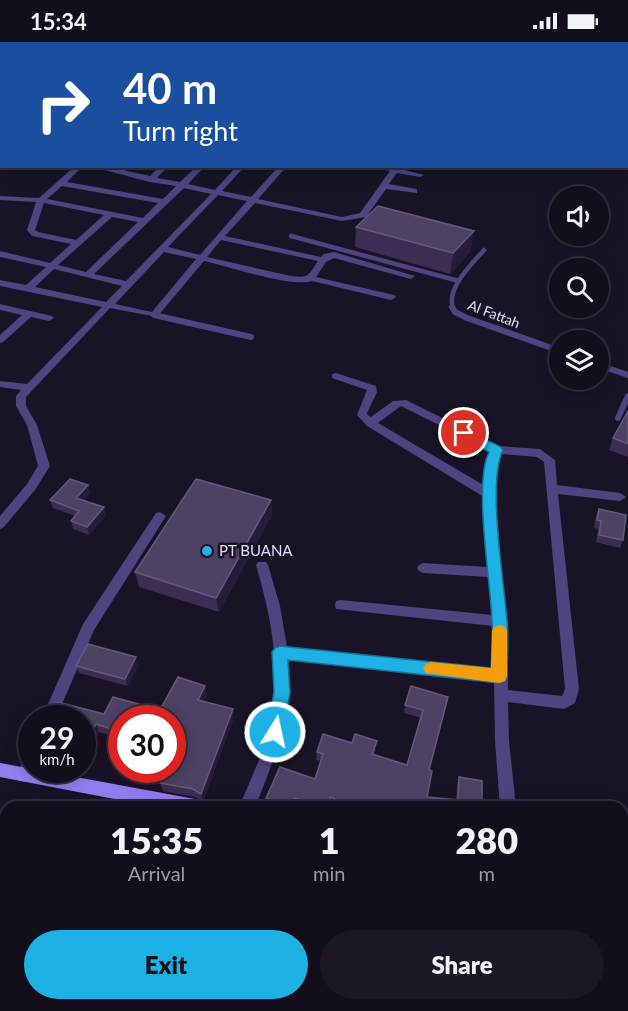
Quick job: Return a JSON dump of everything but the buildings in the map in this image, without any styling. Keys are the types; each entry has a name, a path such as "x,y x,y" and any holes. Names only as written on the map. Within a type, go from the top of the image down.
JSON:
{"street":[{"path":"77,243 32,233 42,200 78,168"},
{"path":"117,168 150,180 342,219 363,215 397,168 420,175"},
{"path":"150,180 163,168"},
{"path":"89,274 200,168"},
{"path":"0,524 36,482 45,466 32,425 21,406 21,396 27,387 164,249 240,168"},
{"path":"0,283 154,315 252,199 282,168"},
{"path":"61,183 164,202"},
{"path":"384,186 414,191"},
{"path":"1,200 42,200 144,221"},
{"path":"28,288 110,214"},
{"path":"219,237 323,260"},
{"path":"164,249 291,279 310,278 391,297"},
{"path":"0,254 127,284"},
{"path":"310,278 327,256 334,255 411,276"},
{"path":"0,307 49,318"},
{"path":"0,340 28,314"},
{"path":"336,376 372,388 362,411 362,416 371,423 490,495"},
{"path":"0,384 27,387"},
{"path":"371,423 397,403 402,402 496,450 540,453 549,460 572,689 570,699 564,703 554,703 500,695"},
{"path":"496,450 492,460 490,495 494,572 500,621 499,676 508,801"},
{"path":"553,489 620,497"},
{"path":"55,705 88,628 109,592 160,516"},
{"path":"250,801 275,732 282,692 274,604 262,565"},
{"path":"423,568 494,572"},
{"path":"341,605 500,621"},
{"path":"280,652 499,676"},
{"path":"0,770 18,774"},
{"path":"67,783 163,801"}],"lane":[{"path":"291,236 459,281"},
{"name":"Al Fattah","path":"484,250 452,292 450,303 453,311 549,347"},
{"path":"154,315 251,338"},
{"path":"609,369 628,375"},
{"path":"618,418 628,396"}],"slow traffic":[{"path":"431,668 499,676 500,631"}],"place":[{"name":"PT BUANA","path":"207,551"}],"route":[{"path":"275,732 282,692 280,652 499,676 500,621 494,572 490,495 492,460 496,450 464,433"}]}
